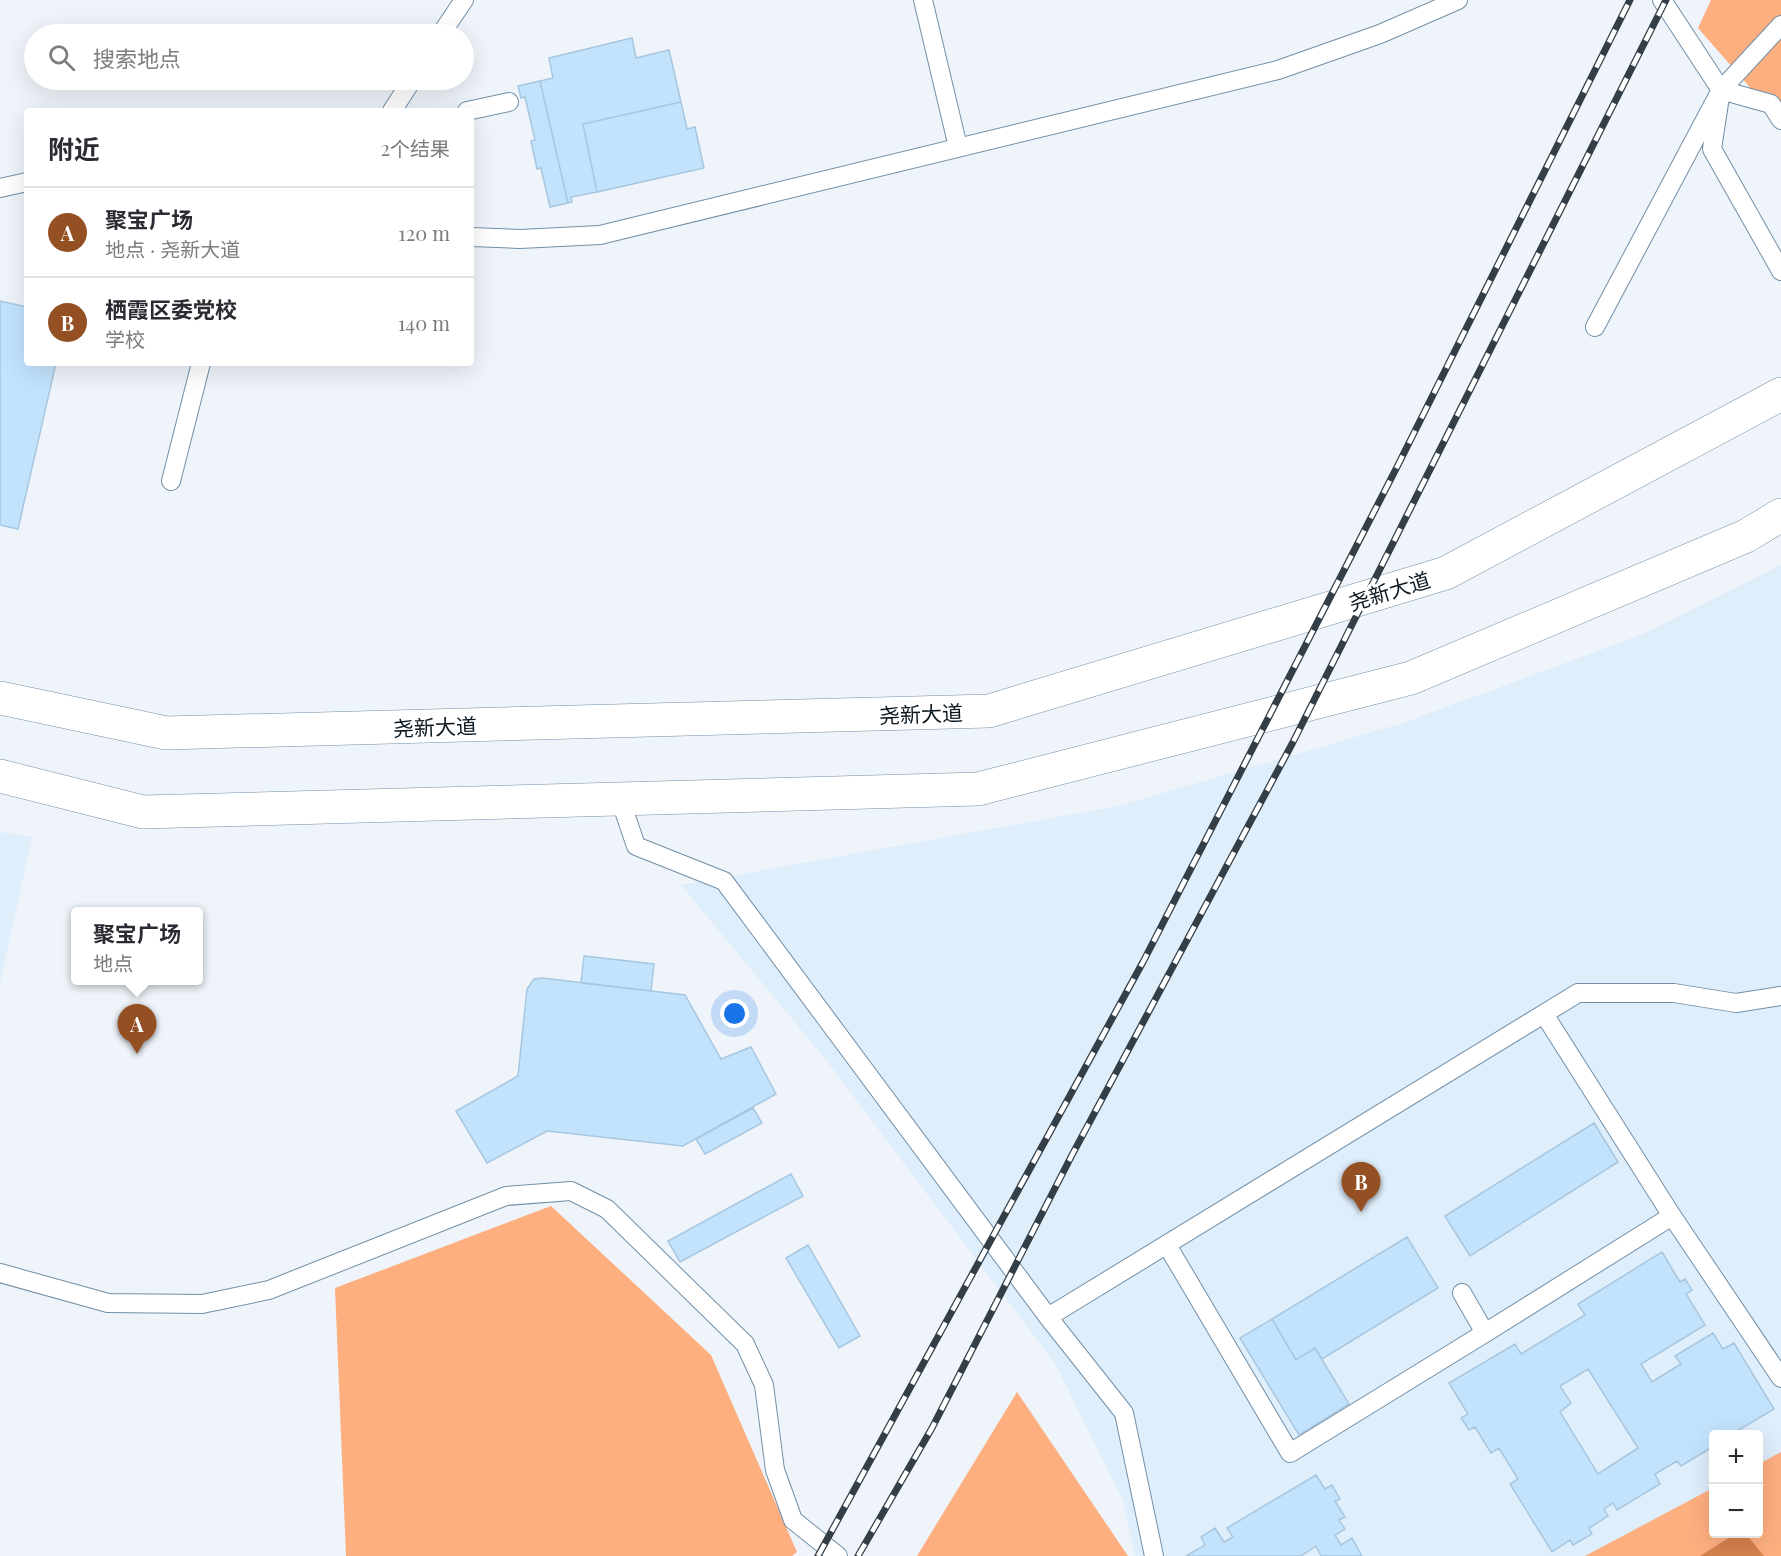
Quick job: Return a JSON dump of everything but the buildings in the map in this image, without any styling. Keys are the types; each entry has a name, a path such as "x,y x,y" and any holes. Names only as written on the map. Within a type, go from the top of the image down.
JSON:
{"main road":[{"name":"尧新大道","path":"0,698 166,733 989,711 1446,573 1781,394"},
{"path":"0,776 143,812 978,789 1411,678 1746,536 1781,515"}],"lane":[{"path":"448,24 464,0"},
{"path":"923,0 958,147"},
{"path":"474,237 520,239 600,235 1278,70 1380,34 1458,0"},
{"path":"1662,0 1721,90 1771,104 1781,120"},
{"path":"1595,327 1721,90 1781,25"},
{"path":"394,108 406,90"},
{"path":"1721,90 1712,149 1781,271"},
{"path":"474,110 509,102"},
{"path":"0,188 24,183"},
{"path":"171,481 200,366"},
{"path":"620,799 636,846 724,881 1048,1317 1124,1413 1154,1556"},
{"path":"1048,1317 1578,993 1674,993 1736,1003 1781,996"},
{"path":"1544,1014 1672,1216 1781,1378"},
{"path":"0,1273 108,1303 202,1304 269,1290 507,1196 570,1191 607,1209 745,1344 764,1385 775,1470 793,1520 838,1556"},
{"path":"1167,1245 1290,1453 1672,1216"},
{"path":"1462,1293 1485,1333"}],"shaded area":[{"path":"1711,0 1781,0 1781,123 1698,28"},
{"path":"1781,565 1781,1556 1135,1556 1123,1501 1056,1365 826,1060 681,885 1118,806 1403,723 1643,634"},
{"path":"0,832 32,837 0,984"},
{"path":"551,1206 711,1355 797,1552 792,1556 346,1556 335,1288"},
{"path":"1017,1392 1128,1556 917,1556"},
{"path":"1781,1452 1781,1556 1585,1556 1709,1490 1709,1538 1763,1538 1763,1462"},
{"path":"1729,1538 1749,1538 1764,1556 1700,1556"}],"railway":[{"path":"818,1556 1143,962 1398,465 1630,0"},
{"path":"858,1556 932,1428 1072,1155 1292,744 1666,0"}],"place":[{"name":"聚宝广场","path":"137,1054"},
{"name":"栖霞区委党校","path":"1361,1212"}]}
